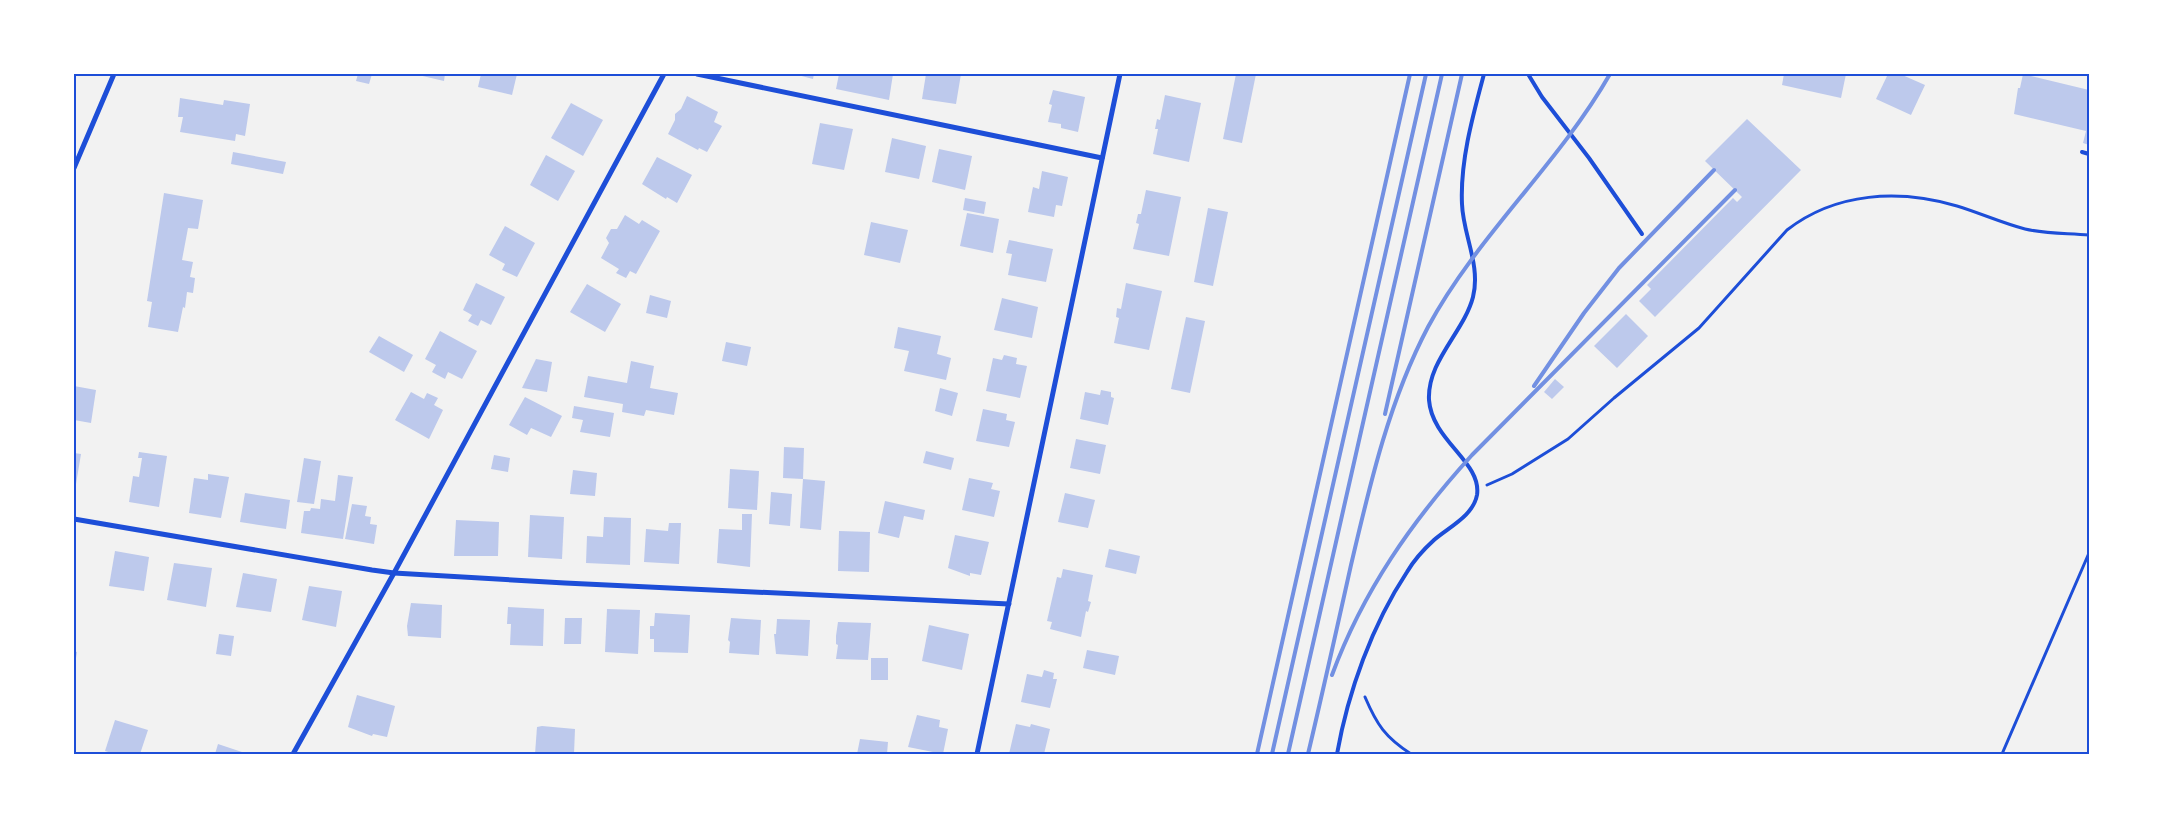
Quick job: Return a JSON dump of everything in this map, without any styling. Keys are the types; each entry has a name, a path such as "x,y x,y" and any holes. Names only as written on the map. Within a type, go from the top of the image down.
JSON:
{"street":[{"path":"74,168 114,74"},
{"path":"293,754 664,74"},
{"path":"697,74 1102,158"},
{"path":"977,754 1120,74"},
{"path":"74,519 327,563 394,572 564,583 1009,604"}],"lane":[{"path":"1337,754 1340,735 1362,666 1392,597 1420,553 1466,515 1476,496 1477,488 1472,470 1437,428 1432,418 1429,398 1434,373 1468,311 1473,297 1475,269 1463,220 1462,202 1465,161 1484,74"},
{"path":"1528,74 1542,97 1589,158 1642,234"},
{"path":"2082,152 2089,154"}],"path":[{"path":"1477,488 1512,474 1568,439 1698,328 1787,230 1826,208 1874,196 1912,196 1957,206 2027,230 2089,235"},
{"path":"2002,754 2089,553"},
{"path":"1364,695 1374,720 1385,735 1411,754"}],"building":[{"path":"358,74 372,74 369,84 356,81"},
{"path":"414,74 445,74 444,81"},
{"path":"481,74 517,74 512,95 478,87"},
{"path":"794,74 814,74 813,79"},
{"path":"839,74 893,74 889,100 836,89"},
{"path":"926,74 961,74 956,104 922,99"},
{"path":"1236,74 1256,74 1242,143 1223,139"},
{"path":"1784,74 1846,74 1841,98 1782,85"},
{"path":"1888,74 1900,74 1925,85 1911,115 1876,99"},
{"path":"2023,74 2089,90 2089,145 2083,143 2086,131 2014,114 2018,88 2020,88"},
{"path":"1053,90 1085,97 1078,132 1061,128 1061,124 1048,122 1052,105 1049,104"},
{"path":"1165,95 1201,103 1189,162 1153,154 1158,129 1155,129 1157,119 1160,120"},
{"path":"687,96 718,112 714,122 722,126 707,152 699,148 698,150 668,134 675,120 675,114 681,109"},
{"path":"180,98 223,105 224,100 250,104 245,136 236,134 235,141 180,132 183,117 178,117"},
{"path":"571,103 603,120 583,156 551,138"},
{"path":"1747,119 1801,170 1655,317 1639,301 1651,289 1647,285 1733,198 1737,202 1742,197 1705,161"},
{"path":"820,123 853,129 844,170 812,164"},
{"path":"892,138 926,146 919,179 885,172"},
{"path":"939,149 972,156 965,190 932,182"},
{"path":"233,152 286,162 283,174 231,164"},
{"path":"546,155 575,171 558,201 530,185"},
{"path":"657,157 692,175 677,203 667,197 666,199 642,184"},
{"path":"1042,171 1068,177 1062,206 1056,205 1054,217 1028,212 1033,187 1039,189"},
{"path":"1146,190 1181,197 1169,256 1133,249 1139,224 1136,223 1138,214 1141,214"},
{"path":"164,193 203,200 198,229 188,228 182,260 193,262 190,277 195,278 193,293 187,292 185,308 183,307 178,332 148,327 152,302 147,301"},
{"path":"965,198 986,202 984,214 963,210"},
{"path":"1208,208 1228,212 1213,286 1194,282"},
{"path":"967,213 999,219 993,253 960,246"},
{"path":"625,215 639,224 642,220 660,231 636,274 630,271 626,278 616,273 619,269 601,258 609,243 606,238 611,229 617,229"},
{"path":"871,222 908,230 900,263 864,255"},
{"path":"505,226 535,243 517,277 502,270 505,264 489,255"},
{"path":"1009,240 1053,249 1046,282 1008,275 1012,254 1006,253"},
{"path":"476,283 505,297 491,325 481,320 478,326 468,321 472,315 463,310"},
{"path":"1126,283 1162,291 1149,350 1114,343 1119,318 1116,317 1117,308 1121,309"},
{"path":"587,284 621,304 605,332 570,312"},
{"path":"650,295 671,301 667,318 646,313"},
{"path":"1002,298 1038,307 1032,338 994,330"},
{"path":"1626,314 1648,336 1617,368 1594,346"},
{"path":"1186,317 1205,321 1190,393 1171,389"},
{"path":"898,327 941,336 937,354 951,358 946,380 904,371 909,351 894,348"},
{"path":"440,331 477,351 462,379 448,372 445,379 432,372 436,365 425,359"},
{"path":"379,336 413,355 404,372 369,352"},
{"path":"726,342 751,347 747,366 722,361"},
{"path":"1004,355 1017,358 1016,364 1027,366 1020,398 986,391 993,358 1002,360"},
{"path":"536,359 552,362 547,392 522,388"},
{"path":"631,361 654,366 650,388 678,393 674,415 646,410 644,416 622,412 623,404 584,397 588,376 627,383"},
{"path":"1555,379 1564,387 1552,399 1544,392"},
{"path":"74,386 96,390 91,423 74,420"},
{"path":"940,388 958,393 952,416 935,411"},
{"path":"1101,390 1111,392 1111,397 1114,398 1108,425 1080,419 1085,392 1100,395"},
{"path":"411,392 424,399 427,393 438,398 434,405 443,410 429,439 395,420"},
{"path":"525,397 562,416 551,437 531,428 527,435 509,425"},
{"path":"574,406 614,413 610,437 580,432 583,420 572,418"},
{"path":"983,409 1007,414 1006,420 1015,422 1009,447 976,441"},
{"path":"1076,439 1106,445 1100,474 1070,468"},
{"path":"784,447 804,448 803,479 783,478"},
{"path":"926,451 954,458 951,470 923,463"},
{"path":"139,452 167,456 159,507 129,502 133,476 139,477 142,458 138,458"},
{"path":"74,453 81,454 75,490 74,490"},
{"path":"494,455 510,458 508,472 491,469"},
{"path":"304,458 321,461 314,504 297,502"},
{"path":"730,469 759,471 757,510 728,508"},
{"path":"573,470 597,473 595,496 570,494"},
{"path":"208,474 229,477 221,518 189,513 194,478 208,480"},
{"path":"338,475 353,477 343,539 301,533 304,511 310,511 311,508 320,509 321,499 335,501"},
{"path":"969,478 993,483 991,489 1000,491 994,517 962,510"},
{"path":"803,479 825,481 821,530 800,528"},
{"path":"771,492 792,494 790,526 769,524"},
{"path":"245,493 290,500 286,529 240,522"},
{"path":"1065,493 1095,500 1088,528 1058,522"},
{"path":"885,501 925,510 923,520 904,516 899,538 878,533"},
{"path":"352,504 367,506 365,516 371,517 370,524 377,525 374,544 345,539"},
{"path":"742,514 752,514 750,567 717,563 719,529 742,530"},
{"path":"530,515 564,517 562,559 528,557"},
{"path":"604,517 631,518 630,565 586,563 587,536 603,537"},
{"path":"456,520 499,522 498,556 454,556"},
{"path":"669,523 681,523 679,564 644,562 646,529 668,531"},
{"path":"839,531 870,532 869,572 838,571"},
{"path":"955,535 989,542 981,575 970,573 970,576 948,568"},
{"path":"1109,549 1140,556 1136,574 1105,567"},
{"path":"115,551 149,557 144,591 109,586"},
{"path":"174,563 212,568 206,607 167,600"},
{"path":"1063,569 1093,575 1088,601 1091,602 1088,612 1086,611 1081,637 1050,629 1052,622 1047,621 1057,577 1061,578"},
{"path":"243,573 277,579 271,612 236,607"},
{"path":"309,586 342,591 336,627 302,620"},
{"path":"411,603 442,605 441,638 408,636 407,626"},
{"path":"508,607 544,609 543,646 510,645 511,624 507,624"},
{"path":"607,609 640,610 638,654 605,652"},
{"path":"655,613 690,615 688,653 654,652 654,639 650,639 650,626 654,626"},
{"path":"565,618 582,618 581,644 564,644"},
{"path":"731,618 761,620 759,655 729,653 730,642 728,640"},
{"path":"777,619 810,620 808,656 776,654 774,634 776,634"},
{"path":"838,622 871,623 868,660 836,659"},
{"path":"929,625 969,634 962,670 922,661"},
{"path":"219,634 234,636 231,656 216,654"},
{"path":"1087,650 1119,656 1115,675 1083,668"},
{"path":"74,651 77,652 75,664 74,664"},
{"path":"871,658 888,658 888,680 871,680"},
{"path":"1044,670 1054,673 1053,679 1057,679 1050,708 1021,702 1027,674 1042,677"},
{"path":"357,695 395,706 387,737 373,734 372,736 348,727"},
{"path":"917,715 940,720 939,727 948,729 943,754 908,747"},
{"path":"115,720 148,730 140,754 115,754 105,751"},
{"path":"1016,724 1030,727 1031,724 1050,729 1044,754 1009,754"},
{"path":"537,727 575,729 574,754 535,754"},
{"path":"860,739 888,742 887,754 857,754"},
{"path":"218,744 248,754 215,754"}],"railway":[{"path":"1257,754 1410,74"},
{"path":"1272,754 1426,74"},
{"path":"1288,754 1442,74"},
{"path":"1385,414 1462,74"},
{"path":"1308,754 1373,474 1392,413 1414,355 1428,327 1470,262 1567,139 1610,74"},
{"path":"1534,386 1584,313 1619,268 1714,170"},
{"path":"1332,675 1344,644 1374,586 1391,558 1429,505 1472,455 1735,190"}]}
